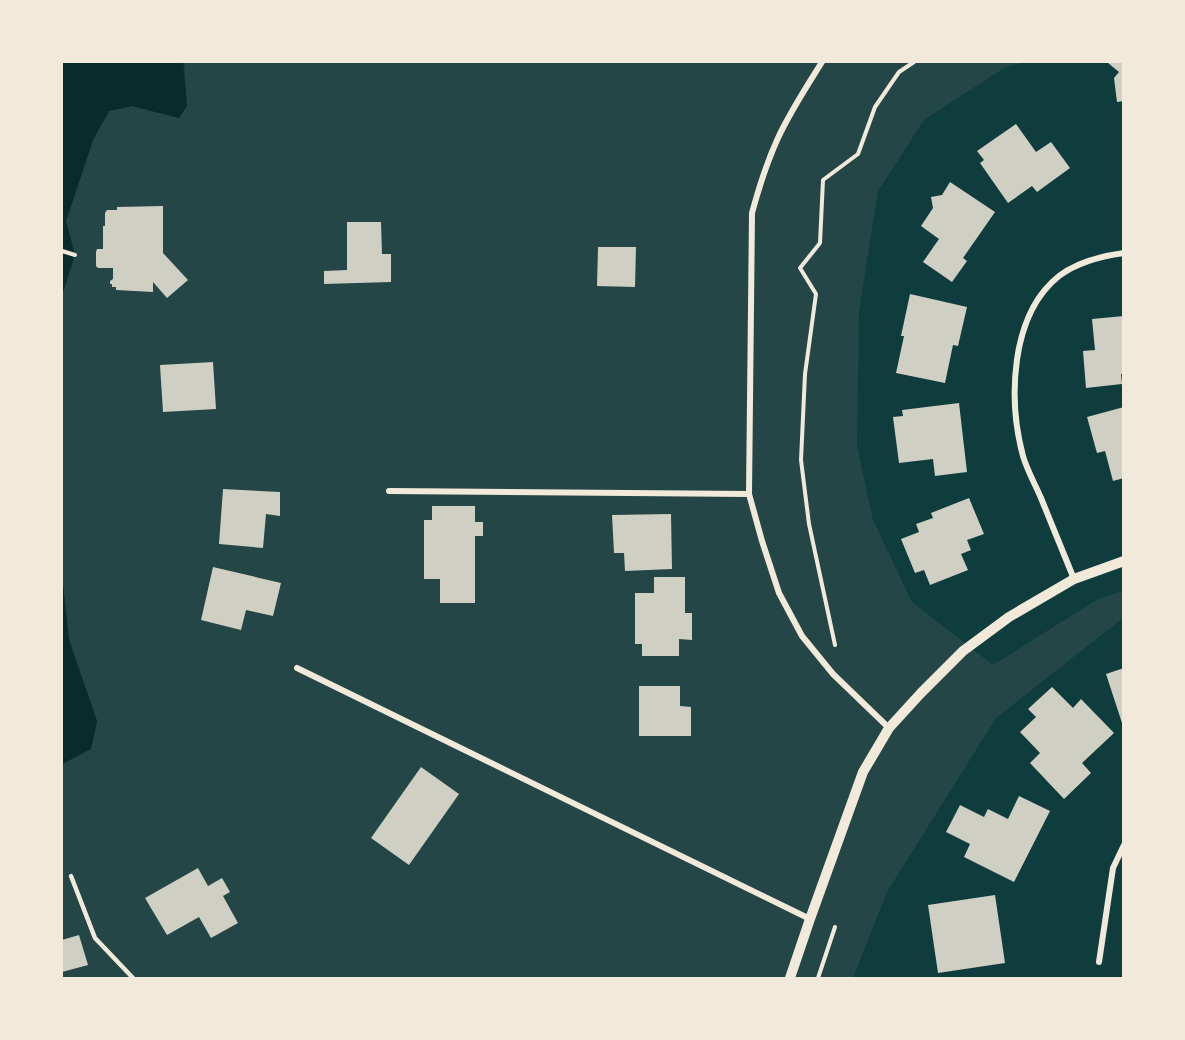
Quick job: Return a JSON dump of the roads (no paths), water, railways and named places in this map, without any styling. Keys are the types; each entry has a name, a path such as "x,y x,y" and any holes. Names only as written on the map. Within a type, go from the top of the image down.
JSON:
{"street":[{"path":"822,62 779,137 752,213 749,494 779,593 802,636 833,674 889,728"},
{"path":"1074,579 1024,458 1018,430 1015,394 1018,350 1024,328 1039,297 1059,276 1084,262 1124,253"},
{"path":"389,490 749,494"},
{"path":"790,978 863,772 889,728 963,651 1009,617 1074,579 1124,561"},
{"path":"297,668 810,919"},
{"path":"1099,962 1113,868 1124,845"}],"lane":[{"path":"71,876 95,938 133,978"}]}
